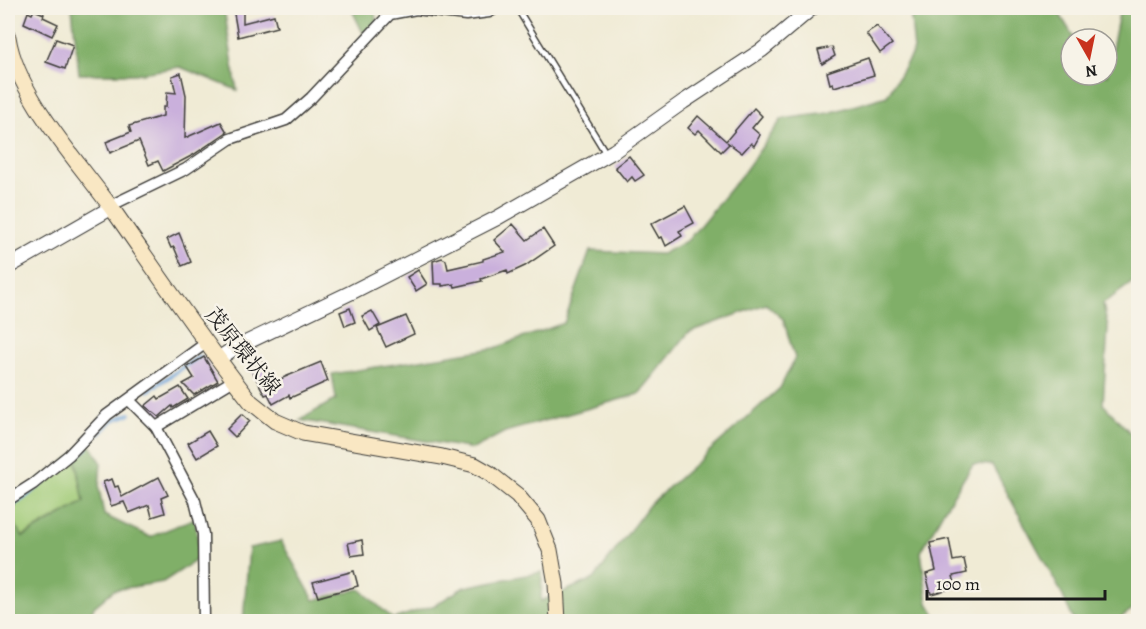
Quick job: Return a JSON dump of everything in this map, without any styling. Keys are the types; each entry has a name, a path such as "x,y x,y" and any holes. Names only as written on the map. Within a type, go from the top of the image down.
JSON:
{"main road":[{"name":"茂原環状線","path":"8,37 10,52 18,73 51,127 251,402 275,421 303,432 461,461 475,465 503,483 517,495 538,520 550,550 556,584 558,621"}],"street":[{"path":"8,267 118,202 186,169 230,139 286,120 311,98 390,14 416,9 466,15 489,12 496,8"},
{"path":"218,359 233,349 352,292 497,218 607,155 682,102 762,50 812,8"},
{"path":"8,500 33,484 69,455 107,415 206,343"},
{"path":"156,427 234,380"},
{"path":"129,400 156,427 195,501 203,534 204,621"}],"lane":[{"path":"517,8 607,155"}],"green space":[{"path":"72,8 224,8 237,90 180,67 135,74 79,74"},
{"path":"351,8 373,8 377,21 364,35"},
{"path":"910,8 1056,8 1068,27 1059,27 1059,87 1119,87 1119,27 1116,27 1120,8 1138,8 1138,278 1103,304 1108,328 1103,404 1138,441 1138,605 1119,619 1121,621 1074,621 1061,592 992,465 973,464 921,552 928,603 939,621 243,622 249,548 281,541 314,600 360,589 393,619 435,605 464,587 542,572 541,601 594,579 649,505 780,388 795,358 783,319 766,304 689,332 639,394 505,432 473,449 300,420 336,399 332,374 495,348 564,323 590,251 662,254 688,240 744,172 782,119 829,113 887,96 914,50"},
{"path":"89,442 101,462 99,488 104,515 150,537 195,518 200,558 163,582 114,590 94,607 87,621 8,621 8,514 23,537 84,502 75,453"},
{"path":"75,453 84,502 22,537 8,514 8,503"}],"building":[{"path":"233,8 243,8 243,23 274,15 277,27 238,37"},
{"path":"34,10 58,24 52,36 24,23 28,12 32,14"},
{"path":"877,26 892,44 880,53 866,33"},
{"path":"56,39 73,45 65,69 46,62"},
{"path":"832,47 835,56 822,64 818,50"},
{"path":"868,58 874,75 834,87 833,83 830,84 827,72"},
{"path":"181,73 186,95 185,138 221,122 227,132 193,155 163,171 158,161 149,165 139,141 110,153 106,142 131,132 129,126 163,116 167,92 176,93 172,76"},
{"path":"754,108 762,116 752,128 760,135 754,146 751,143 742,153 727,142 729,144 721,152 699,130 695,134 688,128 698,116 726,141"},
{"path":"629,156 644,175 635,181 632,177 627,182 615,167"},
{"path":"685,206 694,223 679,231 682,236 666,246 651,224"},
{"path":"513,224 527,240 543,229 554,246 525,266 508,274 507,270 481,279 482,281 455,287 454,284 442,286 442,284 434,284 433,261 442,258 446,260 448,269 483,261 483,259 505,252 494,240"},
{"path":"179,233 191,262 182,266 174,247 171,248 167,239"},
{"path":"418,270 427,284 416,291 407,277"},
{"path":"350,308 355,322 345,326 340,312"},
{"path":"372,311 380,325 370,331 362,316"},
{"path":"406,316 414,334 386,347 377,328"},
{"path":"204,357 218,381 194,395 183,384 194,378 187,367"},
{"path":"263,362 273,382 321,362 328,381 290,398 289,395 273,404 268,394 265,395 251,369"},
{"path":"180,387 188,399 173,408 172,406 159,417 145,406 157,396 159,399"},
{"path":"242,414 250,421 235,437 227,429"},
{"path":"208,431 217,446 197,458 188,443"},
{"path":"159,477 168,495 161,498 165,513 152,517 149,505 129,513 124,502 111,506 103,482 112,479 115,487 118,486 122,497"},
{"path":"949,539 953,561 964,559 967,573 953,576 956,587 931,594 926,574 936,571 930,543"},
{"path":"362,540 364,554 351,556 348,543"},
{"path":"354,571 358,586 318,597 313,582"}],"waterway":[{"path":"148,391 200,356"},
{"path":"100,434 113,420 130,414"},
{"path":"8,508 87,448"}]}
